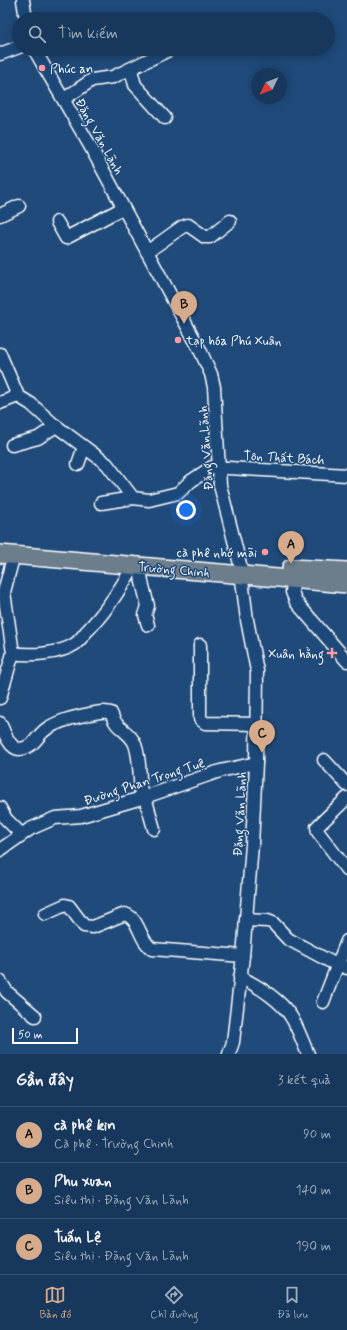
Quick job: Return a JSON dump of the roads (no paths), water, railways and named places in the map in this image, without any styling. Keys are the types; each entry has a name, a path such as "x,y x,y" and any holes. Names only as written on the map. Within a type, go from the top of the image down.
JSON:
{"highway":[{"name":"Trường Chinh","path":"0,542 240,569 294,573 347,570"},
{"name":"Trường Chinh","path":"7,554 137,566 240,569"},
{"name":"Trường Chinh","path":"294,573 347,584"}],"street":[{"path":"23,0 25,12"},
{"path":"0,54 12,50"},
{"name":"Đặng Văn Lãnh","path":"38,56 64,99 200,350 211,374 216,404 220,485 240,569 247,620 257,671 256,763 246,920 233,1042 229,1054"},
{"path":"64,99 92,80 113,77 131,70 158,56"},
{"path":"131,70 135,85 164,118"},
{"path":"0,215 19,206"},
{"path":"57,222 66,238 123,208"},
{"path":"147,252 182,227 188,225 205,237 210,237 230,221"},
{"path":"0,354 18,396 31,404 56,426 111,468 133,498"},
{"path":"0,404 18,396"},
{"path":"12,445 38,438 56,426"},
{"path":"78,464 84,447"},
{"path":"101,503 133,498 149,500 178,493 191,481 212,467 220,467"},
{"name":"Tôn Thất Bách","path":"220,467 347,475"},
{"path":"0,698 12,653 4,592 7,554"},
{"path":"12,653 26,655 41,654 56,651 75,644 108,608 137,566"},
{"path":"137,566 148,606 145,615 148,625"},
{"path":"294,573 292,592 296,602 347,661"},
{"path":"200,645 200,719 205,723 256,724"},
{"path":"0,723 8,741 18,750 23,749 34,742 42,732 53,725 85,715 107,711 111,713 116,725 128,734 136,746 143,797 154,829"},
{"path":"324,760 347,785"},
{"name":"Đường Phan Trọng Tuệ","path":"0,850 21,834 55,818 81,816 143,797 220,770 256,763"},
{"path":"347,798 317,826 318,832 347,870"},
{"path":"0,808 6,819 21,834"},
{"path":"45,914 65,905 69,906 84,926 93,927 125,914 132,918 141,938 152,949 243,956"},
{"path":"246,920 268,921 273,923 288,940 342,966"},
{"path":"323,1002 342,966 347,941"},
{"path":"240,977 258,986 292,1018 308,1054"},
{"path":"0,981 7,992 35,1016"}],"place":[{"name":"Phúc an","path":"42,68"},
{"name":"Phu xuan","path":"184,324"},
{"name":"tạp hóa Phú Xuân","path":"178,340"},
{"name":"cà phê nhớ mãi","path":"265,552"},
{"name":"cà phê kin","path":"291,564"},
{"name":"Xuân hằng","path":"332,653"},
{"name":"Tuấn Lệ","path":"262,753"}]}
